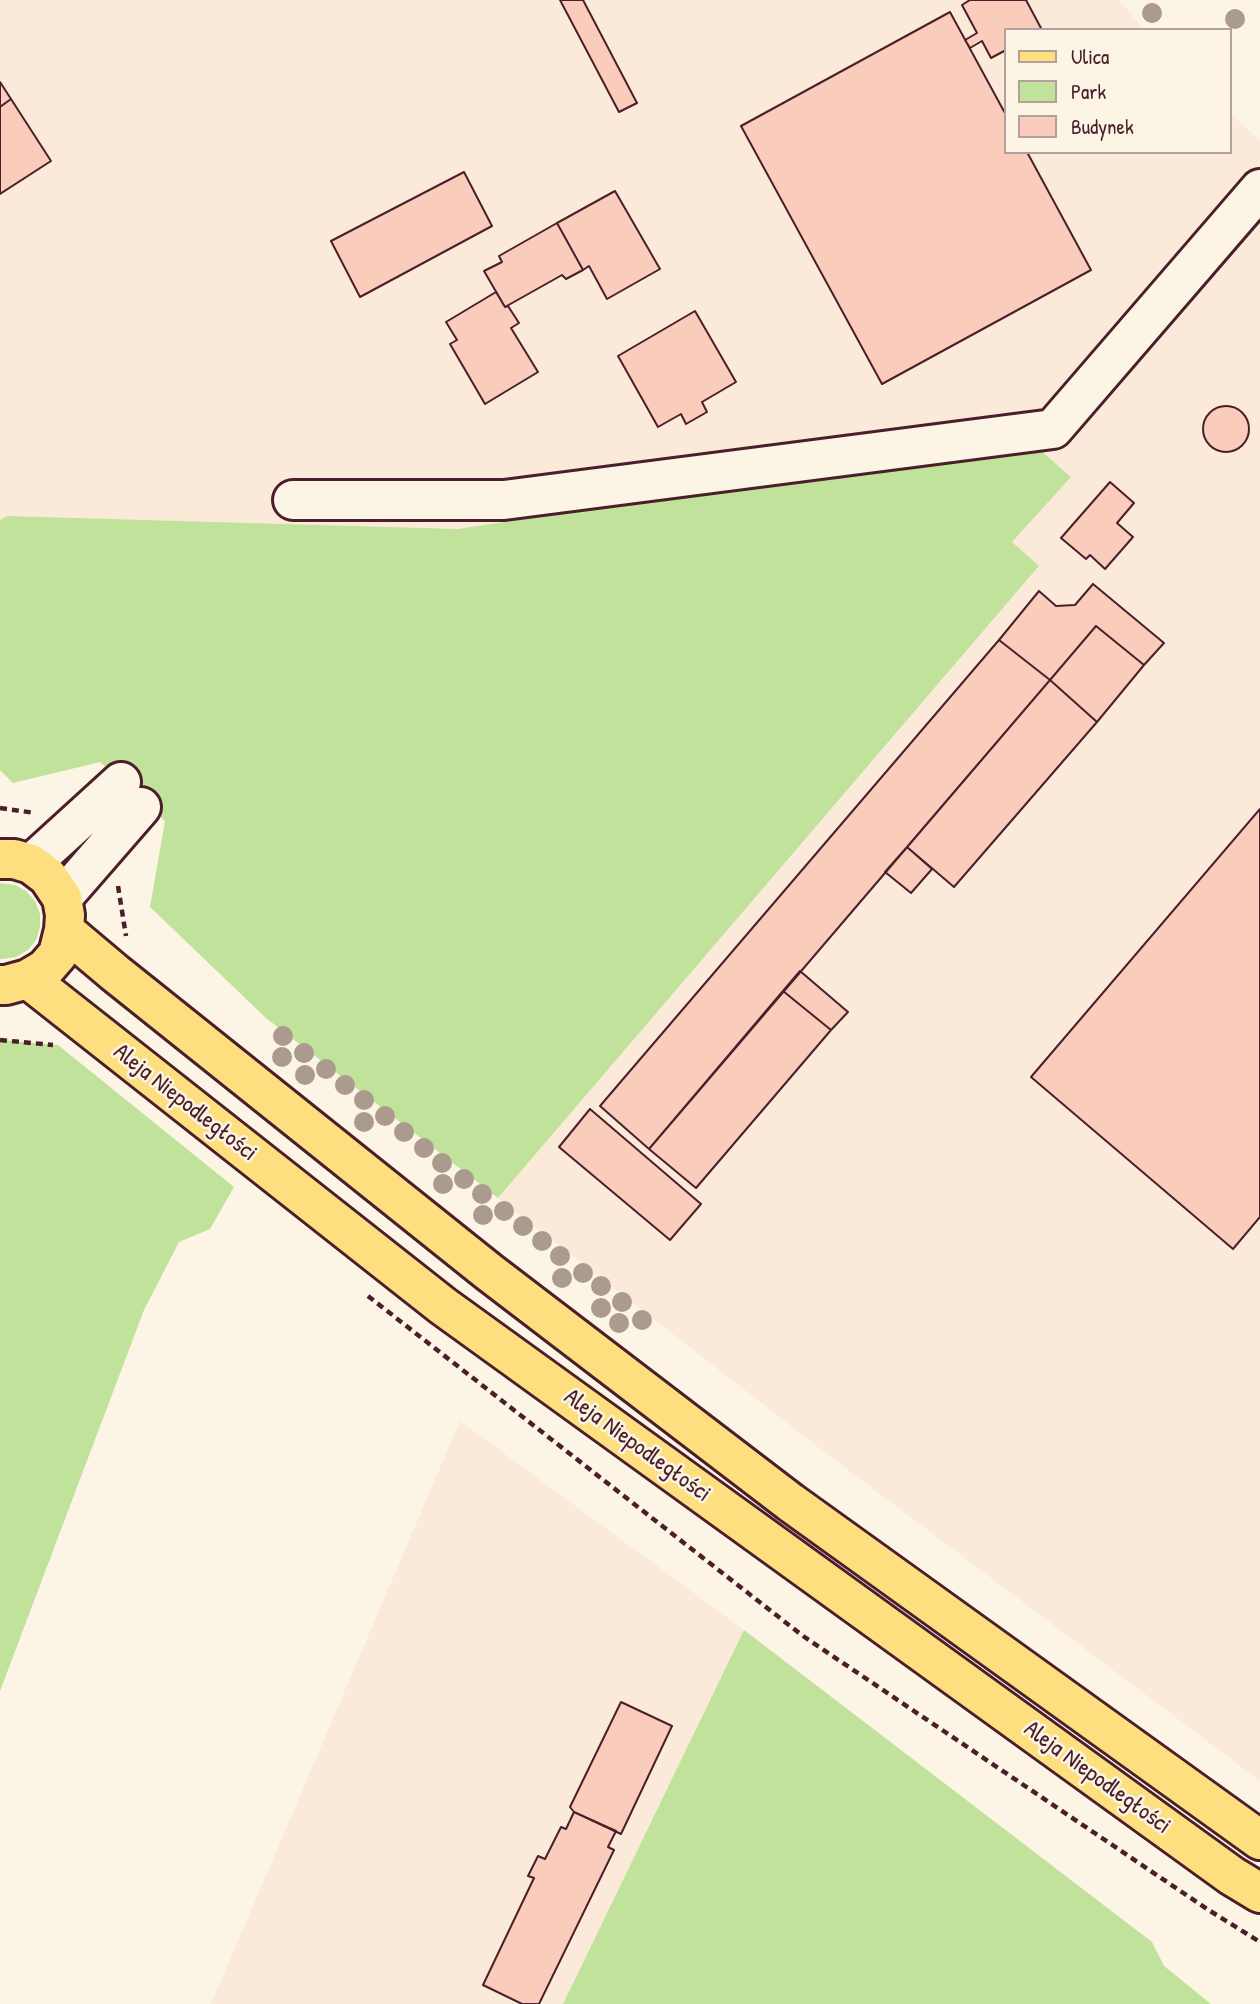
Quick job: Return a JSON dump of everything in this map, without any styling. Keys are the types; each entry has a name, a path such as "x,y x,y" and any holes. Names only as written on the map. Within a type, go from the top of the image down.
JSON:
{"main road":[{"name":"Aleja Niepodległości","path":"16,861 48,877 63,914 489,1272 736,1461 1260,1840"},
{"path":"14,982 44,969 58,954 63,914"},
{"name":"Aleja Niepodległości","path":"14,982 443,1306 1220,1867 1260,1893"}],"street":[{"path":"293,500 504,500 1053,429 1260,189"},
{"path":"16,861 131,794 63,914"}],"path":[{"path":"0,1040 58,1045"},
{"path":"360,1290 803,1636 1260,1942"}],"shaded area":[{"path":"0,0 1119,0 1142,28 1004,28 1004,154 1232,154 1232,116 1260,140 1260,1781 827,1454 498,1198 1039,567 1012,542 1071,477 1031,442 458,529 7,516 0,520"},
{"path":"460,1421 744,1630 563,2004 211,2004"}],"green space":[{"path":"1031,442 1071,477 1012,542 1039,566 498,1198 266,1018 150,907 165,821 100,762 13,783 0,770 0,520 7,516 458,529"},
{"path":"0,883 15,885 26,891 35,901 40,914 36,940 28,950 16,957 3,959 0,959"},
{"path":"0,1040 58,1045 234,1187 210,1229 179,1242 144,1310 0,1691"},
{"path":"744,1630 1152,1942 1164,1966 1211,2004 563,2004"}],"building":[{"path":"560,0 583,0 637,103 619,112"},
{"path":"970,0 1026,0 1041,28 1004,28 1004,51 991,58 982,41 970,48 965,40 977,33 962,5"},
{"path":"950,12 1004,111 1004,154 1028,154 1091,270 882,384 741,126"},
{"path":"0,82 11,99 0,107"},
{"path":"11,99 51,161 0,194 0,107"},
{"path":"464,172 492,226 360,297 331,241"},
{"path":"615,191 660,269 607,299 589,266 583,270 557,223"},
{"path":"557,223 583,270 566,279 562,275 505,307 484,271 502,262 499,256"},
{"path":"496,292 519,323 511,328 538,372 485,404 450,344 457,340 446,322"},
{"path":"695,311 736,382 702,402 707,412 686,424 681,414 658,427 618,356"},
{"path":"1226,406 1243,412 1249,429 1243,446 1226,452 1209,446 1203,429 1209,412"},
{"path":"1110,482 1134,503 1117,523 1133,537 1105,569 1090,555 1086,559 1061,538"},
{"path":"1093,584 1164,643 1144,665 1096,626 1050,680 999,640 1039,591 1056,606 1075,605"},
{"path":"1096,626 1144,665 1097,722 1050,680"},
{"path":"999,640 1050,680 649,1149 600,1106"},
{"path":"1050,680 1097,722 954,887 907,847"},
{"path":"1260,809 1260,1217 1233,1249 1031,1077"},
{"path":"907,847 932,869 911,893 885,872"},
{"path":"800,971 848,1012 831,1030 783,991"},
{"path":"783,991 831,1030 696,1188 649,1149"},
{"path":"590,1109 701,1204 670,1240 559,1147"},
{"path":"621,1702 672,1726 621,1834 574,1812 570,1807"},
{"path":"574,1812 616,1831 608,1847 614,1850 539,2004 522,2004 483,1985 534,1878 528,1876 538,1856 545,1859 561,1827 566,1829"}]}
